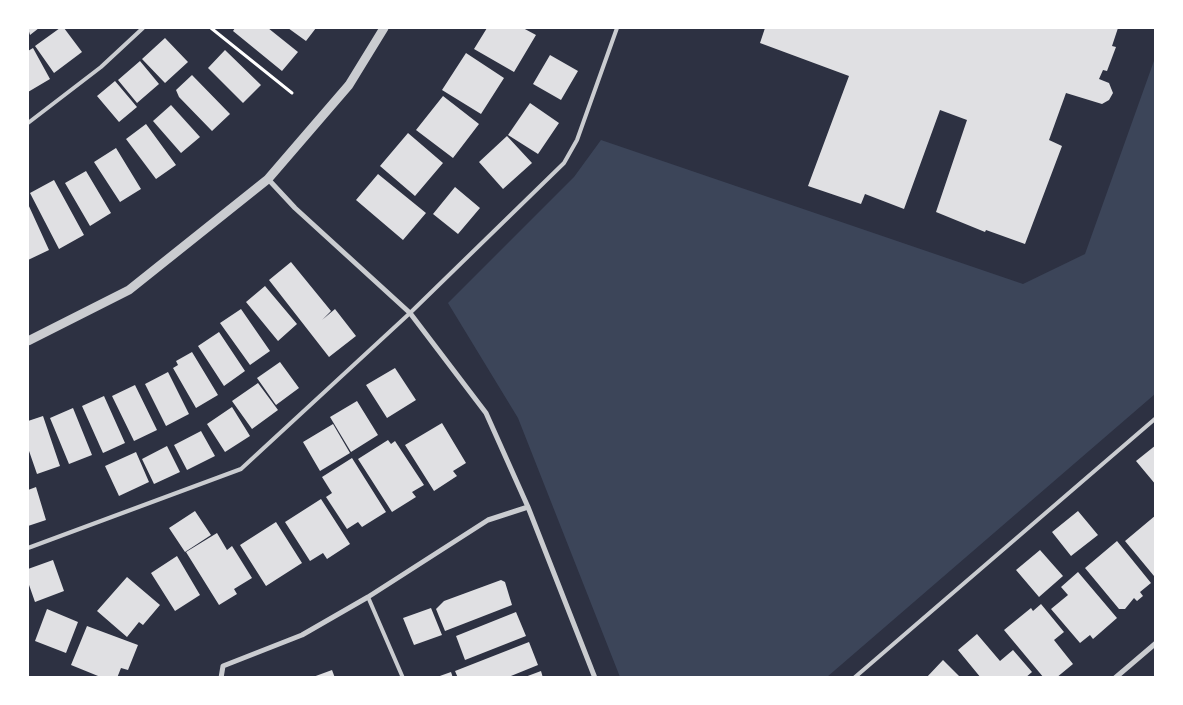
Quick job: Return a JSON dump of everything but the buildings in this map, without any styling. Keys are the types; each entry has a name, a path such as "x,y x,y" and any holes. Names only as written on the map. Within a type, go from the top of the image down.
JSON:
{"street":[{"path":"28,341 129,290 268,179 349,85 384,28"},
{"path":"268,179 295,208 410,313 486,413 528,506 595,678"},
{"path":"221,678 223,666 302,635 368,597 488,520 528,506"},
{"path":"1115,678 1156,644"}],"lane":[{"path":"28,123 100,67 143,28"},
{"path":"28,548 241,469 410,313 564,163 577,140 617,28"},
{"path":"854,678 1156,418"},
{"path":"368,597 403,678"}],"path":[{"path":"211,28 292,93"}],"shaded area":[{"path":"1155,58 1155,394 827,677 620,677 518,418 448,303 574,177 601,140 1023,284 1085,254"}]}
